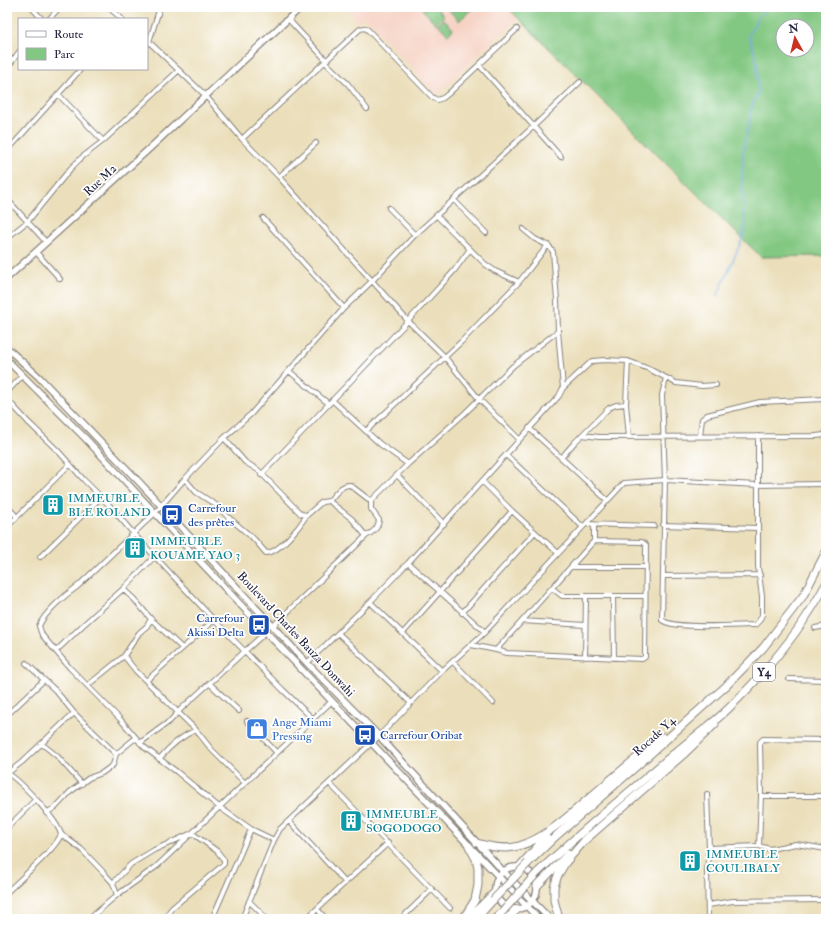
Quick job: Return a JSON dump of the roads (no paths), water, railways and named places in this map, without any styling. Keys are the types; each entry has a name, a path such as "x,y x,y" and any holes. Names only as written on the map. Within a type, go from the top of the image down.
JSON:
{"highway":[{"name":"Rocade Y4","path":"476,919 528,863 556,836 705,706 763,648 803,596 826,552"},
{"name":"Y4","path":"495,919 536,873 567,844 684,744 729,708 774,661 791,640 815,605 826,584"},
{"path":"519,866 558,825 642,753 705,706"},
{"path":"537,886 567,855 709,731 729,708"},
{"path":"477,843 498,848 518,846 535,840 558,825"},
{"path":"559,919 554,887 558,875 566,862 585,840"},
{"path":"463,919 475,900 478,885 478,868 476,859 469,846"},
{"path":"468,919 495,892"},
{"path":"506,919 518,909"}],"main road":[{"name":"Rue M2","path":"7,278 85,208 300,7"},
{"name":"Boulevard Charles Bauza Donwahi","path":"7,348 43,382 161,506 307,663 379,736 503,871 550,919"},
{"name":"Boulevard Charles Bauza Donwahi","path":"7,360 86,439 266,632 539,919"},
{"path":"519,866 532,873 537,886 536,896 528,906 518,909 506,907 497,898 495,892 495,881 503,871 508,868 519,866"}],"street":[{"path":"31,7 41,18"},
{"path":"50,18 60,7"},
{"path":"108,7 121,18"},
{"path":"160,7 148,41 205,96 242,139 279,177 408,321 444,356 479,399 519,439"},
{"path":"288,18 348,84 367,109"},
{"path":"242,139 360,29 365,28 368,30 432,97 437,100 448,94 517,29"},
{"path":"7,68 18,53"},
{"path":"7,55 12,60"},
{"path":"479,65 561,157"},
{"path":"7,151 80,70"},
{"path":"7,238 28,221 71,168 81,158 103,141 179,70"},
{"path":"274,840 251,829 219,807 144,747 120,719 70,668 39,630 39,626 42,620 66,594 78,586 155,512 224,438 256,408 344,308 372,281 415,235 580,82"},
{"path":"58,94 103,141"},
{"path":"279,177 316,143"},
{"path":"7,199 46,242"},
{"path":"454,200 486,233"},
{"path":"389,208 415,235"},
{"path":"437,216 485,264 495,271 519,282"},
{"path":"263,218 344,308"},
{"path":"523,229 535,239 548,245 553,252 563,388"},
{"path":"366,431 460,342 519,282 548,245"},
{"path":"261,475 408,321 454,271 470,249"},
{"path":"36,252 60,279"},
{"path":"273,626 366,536 376,529 379,520 371,509 371,501 408,464 513,366 558,331"},
{"path":"307,663 408,563 559,396 563,388 592,361 628,361 649,369 676,383 702,386 716,384"},
{"path":"628,361 626,404 629,437"},
{"path":"288,371 328,404"},
{"path":"7,392 22,375"},
{"path":"666,378 662,395 665,480 662,620 666,623 675,625 755,625 762,615 757,485 758,436"},
{"path":"7,399 110,506 133,533 214,620 313,719"},
{"path":"700,436 702,419 707,415 760,402 824,399 826,416"},
{"path":"332,400 380,444 408,464"},
{"path":"561,458 609,408 616,405 626,404"},
{"path":"529,428 607,500"},
{"path":"582,435 599,437 816,436 824,435 826,432"},
{"path":"224,438 245,462 258,470 261,475 301,514 307,515"},
{"path":"506,455 584,525 654,526"},
{"path":"7,526 70,464"},
{"path":"397,475 444,524"},
{"path":"185,479 196,492 216,505 254,539 266,553 271,553 302,524 307,515 322,502 329,501 346,484 350,485 371,501"},
{"path":"482,480 512,511 558,553"},
{"path":"242,919 274,840 280,829 379,736 442,671 485,632 624,483 665,480 757,485 821,484"},
{"path":"40,558 101,497"},
{"path":"329,501 352,520 366,536"},
{"path":"7,506 17,517"},
{"path":"403,633 512,511"},
{"path":"496,650 594,540 594,524"},
{"path":"663,524 758,528"},
{"path":"462,613 535,532"},
{"path":"471,645 506,653 642,659 645,657 646,545 642,542 594,540"},
{"path":"56,651 123,589 155,556"},
{"path":"408,563 485,632"},
{"path":"571,567 645,567"},
{"path":"663,576 760,575"},
{"path":"552,588 562,596 645,596"},
{"path":"123,589 134,599 150,619 182,648"},
{"path":"585,657 586,596"},
{"path":"613,596 614,658"},
{"path":"370,602 442,671"},
{"path":"88,685 124,656 139,633 147,626 150,619"},
{"path":"146,681 214,620"},
{"path":"522,621 585,625"},
{"path":"815,628 826,626"},
{"path":"140,743 170,721 209,683 266,632"},
{"path":"338,633 411,703"},
{"path":"124,656 146,681 196,730 212,750 245,783"},
{"path":"453,662 492,703"},
{"path":"26,663 56,691 74,713 116,754"},
{"path":"789,679 826,680"},
{"path":"7,715 44,680"},
{"path":"209,683 239,712"},
{"path":"89,919 117,895 157,866 332,701"},
{"path":"74,713 42,744 7,773 18,781 35,800 61,834 81,849 113,882 117,895"},
{"path":"247,721 277,753"},
{"path":"159,759 169,747 186,734 196,730"},
{"path":"759,846 761,740 763,738 826,740"},
{"path":"46,813 56,807 70,792 113,765 116,754 132,740 137,739"},
{"path":"42,744 57,756 82,784"},
{"path":"329,782 450,908"},
{"path":"707,794 709,848 707,871 708,919"},
{"path":"761,796 826,796"},
{"path":"7,828 35,800"},
{"path":"289,821 345,882"},
{"path":"212,919 251,829"},
{"path":"113,882 131,864 154,850 192,833"},
{"path":"169,919 168,913 172,908 224,864 224,860 217,851 192,833"},
{"path":"7,892 49,853 59,840 61,834"},
{"path":"306,919 388,843"},
{"path":"709,848 759,846 770,849 796,844 826,849"},
{"path":"401,919 432,889"},
{"path":"708,905 733,901 826,900"},
{"path":"249,901 267,919"},
{"path":"317,909 326,919"}],"waterway":[{"path":"717,297 741,242 745,227 742,183 743,153 752,106 758,92 757,62 749,35 758,17 769,7"}],"place":[{"name":"IMMEUBLE BLE ROLAND","path":"53,505"},
{"name":"Carrefour des prêtes","path":"172,515"},
{"name":"IMMEUBLE KOUAME YAO 3","path":"135,548"},
{"name":"Carrefour Akissi Delta","path":"259,625"},
{"name":"Ange Miami Pressing","path":"257,729"},
{"name":"Carrefour Oribat","path":"365,735"},
{"name":"IMMEUBLE SOGODOGO","path":"351,821"},
{"name":"IMMEUBLE COULIBALY","path":"690,861"}]}
